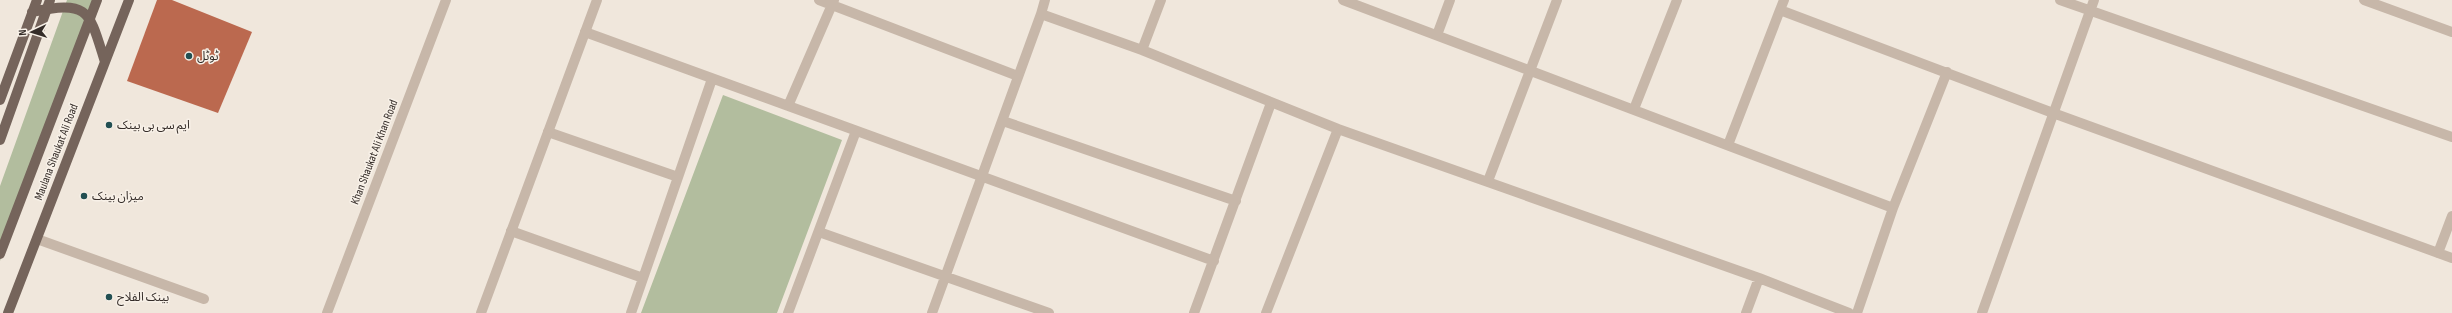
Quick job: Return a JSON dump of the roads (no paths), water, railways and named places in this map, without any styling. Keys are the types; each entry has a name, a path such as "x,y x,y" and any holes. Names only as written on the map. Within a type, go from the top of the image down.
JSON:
{"main road":[{"path":"0,100 37,0"},
{"path":"0,140 50,0"},
{"path":"0,254 97,0"},
{"name":"Maulana Shaukat Ali Road","path":"8,313 129,0"},
{"path":"32,12 63,5 77,7 83,11 94,26 105,62"}],"street":[{"name":"Khan Shaukat Ali Khan Road","path":"327,313 446,0"},
{"path":"481,313 597,0"},
{"path":"819,0 833,2 1018,76"},
{"path":"932,313 1003,121 1045,0"},
{"path":"1142,50 1161,0"},
{"path":"1343,0 1893,208"},
{"path":"1437,35 1450,0"},
{"path":"1488,181 1557,0"},
{"path":"1634,109 1677,0"},
{"path":"2060,0 2452,137"},
{"path":"1982,313 2052,112 2094,0"},
{"path":"2364,0 2452,32"},
{"path":"788,106 833,2"},
{"path":"1728,145 1782,5 1947,72 2052,112 2452,258"},
{"path":"1041,14 1142,50 1338,129 1759,278 1849,313"},
{"path":"585,32 1214,261"},
{"path":"1857,313 1893,208 1947,72"},
{"path":"631,313 712,79"},
{"path":"1194,313 1271,103"},
{"path":"1003,121 1236,201"},
{"path":"1266,313 1338,129"},
{"path":"788,313 856,131"},
{"path":"548,132 678,177"},
{"path":"2438,253 2452,216"},
{"path":"511,232 643,278"},
{"path":"819,232 1049,313"},
{"path":"37,239 204,300"},
{"path":"1746,313 1759,278"}],"place":[{"name":"ٹوٹل","path":"189,56"},
{"name":"ایم سی بی بینک","path":"109,125"},
{"name":"میزان بینک","path":"84,196"},
{"name":"بینک الفلاح","path":"109,297"}]}
